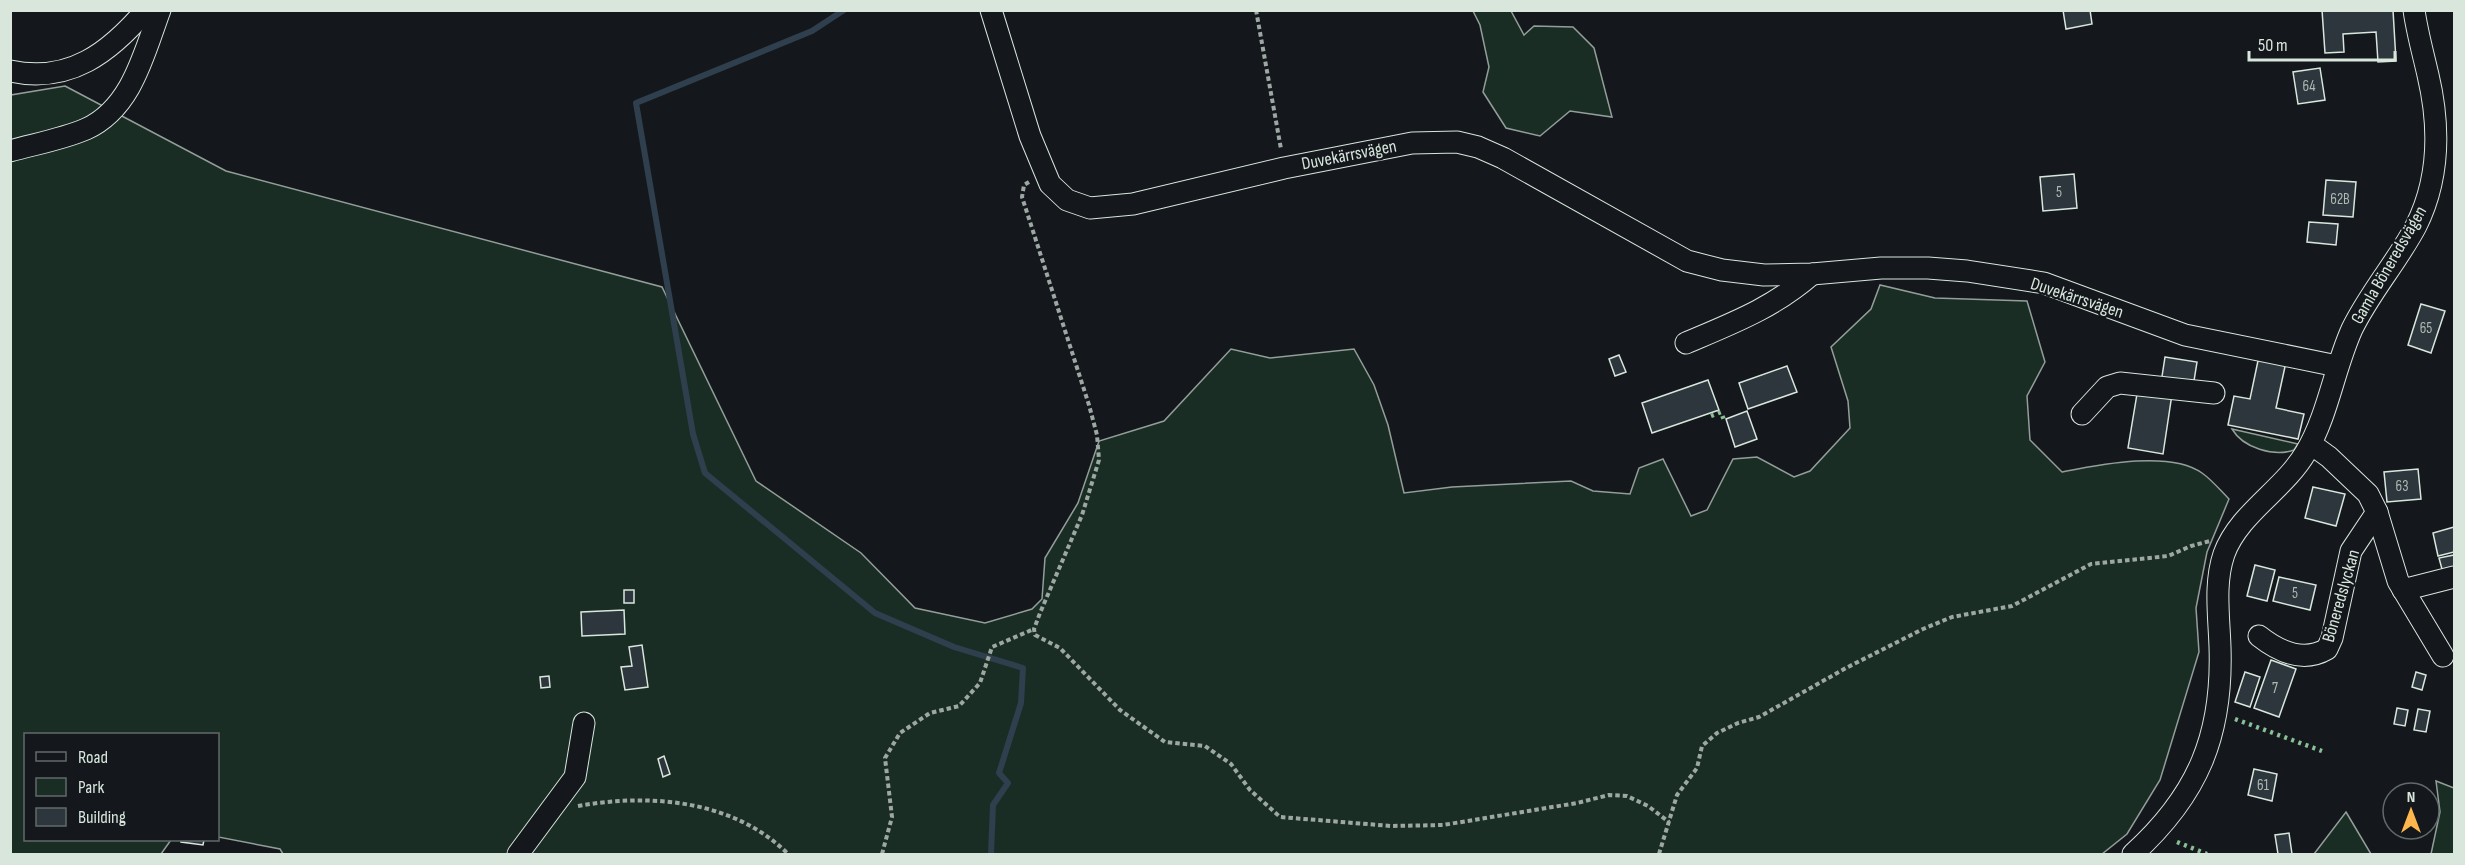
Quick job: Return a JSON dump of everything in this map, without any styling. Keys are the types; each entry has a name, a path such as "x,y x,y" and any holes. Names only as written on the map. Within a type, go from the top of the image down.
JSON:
{"street":[{"path":"10,71 40,74 83,64 104,53 146,10"},
{"path":"10,151 87,129 105,116 132,84 160,10"},
{"name":"Duvekärrsvägen","path":"991,10 1030,136 1050,184 1066,200 1090,208 1110,208 1284,168 1412,143 1438,141 1478,147 1503,158 1687,261 1722,270 1764,275 1812,274 1881,268 1928,268 1967,271 2044,283 2185,334 2337,366"},
{"name":"Gamla Böneredsvägen","path":"2133,855 2165,824 2181,802 2200,764 2214,727 2221,685 2219,578 2228,545 2245,520 2288,478 2311,444 2337,366 2362,310 2417,224 2432,184 2436,164 2434,109 2414,10"},
{"path":"1686,343 1752,316 1788,296 1812,274"},
{"path":"2082,414 2107,387 2120,383 2214,393"},
{"path":"2311,444 2329,457 2368,494 2377,512 2403,590 2443,656"},
{"name":"Böneredslyckan","path":"2259,636 2276,649 2296,654 2310,655 2327,649 2332,638 2351,551 2377,512"},
{"path":"2403,590 2454,577"},
{"path":"518,855 575,777 584,723"}],"path":[{"path":"1256,10 1284,168"},
{"path":"1047,177 1024,185 1022,197 1089,405 1097,435 1099,460 1082,515 1034,629 1035,635 1060,648 1120,710 1165,742 1205,746 1230,765 1250,790 1280,817 1391,826 1443,825 1577,803 1609,795 1627,796 1648,806 1669,822"},
{"path":"1659,855 1677,795 1696,768 1702,746 1717,733 1738,723 1759,717 1923,629 1952,617 2012,606 2091,564 2168,556 2210,541 2228,545"},
{"path":"882,855 892,817 885,758 900,734 930,714 959,706 980,683 992,647 1034,629"},
{"path":"551,811 595,803 649,801 710,808 734,816 788,855"}],"green space":[{"path":"1473,11 1511,11 1524,35 1534,26 1573,27 1594,48 1612,117 1570,111 1540,136 1506,128 1483,92 1489,67 1480,25"},
{"path":"65,86 226,171 662,287 756,481 861,553 915,608 985,623 1032,609 1042,599 1045,558 1078,503 1099,441 1164,421 1231,349 1270,358 1354,349 1374,385 1388,425 1404,493 1452,487 1571,481 1593,491 1630,494 1639,468 1663,459 1691,516 1707,510 1733,459 1757,457 1794,477 1810,471 1850,428 1848,401 1831,347 1871,309 1880,285 1935,298 2027,301 2045,362 2027,396 2030,440 2062,472 2134,461 2172,462 2202,473 2229,499 2207,552 2196,608 2199,652 2160,780 2127,834 2102,854 283,854 280,849 219,837 219,733 24,733 24,841 170,841 161,854 11,854 11,95"},
{"path":"2232,429 2298,444 2294,450 2286,452 2268,451 2251,446 2237,436"},
{"path":"2441,783 2454,788 2454,854 2431,854 2434,841 2441,841"},
{"path":"2346,812 2371,854 2314,854"}],"building":[{"path":"2063,10 2090,10 2092,24 2066,29"},
{"path":"2322,10 2393,10 2396,61 2378,62 2376,32 2343,34 2344,52 2325,53"},
{"path":"2320,68 2325,100 2298,104 2293,72"},
{"path":"2074,174 2077,208 2043,211 2040,177"},
{"path":"2326,180 2356,182 2353,217 2323,215"},
{"path":"2309,222 2338,224 2336,245 2307,242"},
{"path":"2421,304 2445,311 2431,353 2408,345"},
{"path":"1619,355 1626,372 1615,376 1609,359"},
{"path":"2259,356 2286,362 2276,408 2304,414 2298,439 2228,425 2234,396 2250,399"},
{"path":"2165,357 2197,362 2193,387 2161,383"},
{"path":"1787,366 1797,392 1748,409 1739,383"},
{"path":"1708,380 1719,410 1652,433 1642,403"},
{"path":"2138,388 2172,394 2163,454 2128,448"},
{"path":"1747,411 1757,439 1735,447 1726,419"},
{"path":"2418,469 2421,499 2387,502 2384,472"},
{"path":"2313,487 2345,494 2336,526 2305,518"},
{"path":"2454,527 2454,552 2438,556 2433,533"},
{"path":"2454,555 2454,571 2443,573 2439,558"},
{"path":"2255,565 2275,570 2267,601 2247,596"},
{"path":"2279,577 2316,585 2310,610 2273,601"},
{"path":"624,590 634,590 634,603 624,603"},
{"path":"624,610 625,634 582,636 581,612"},
{"path":"642,645 648,687 625,690 621,667 632,666 629,647"},
{"path":"2271,660 2296,669 2279,717 2254,708"},
{"path":"2245,672 2260,677 2250,707 2235,702"},
{"path":"2416,672 2426,675 2422,690 2412,687"},
{"path":"549,676 550,687 541,688 540,677"},
{"path":"2397,708 2408,710 2405,726 2394,724"},
{"path":"2418,709 2430,711 2426,732 2414,730"},
{"path":"664,756 670,774 663,777 658,759"},
{"path":"2254,769 2277,774 2272,801 2248,795"},
{"path":"2289,833 2292,854 2278,854 2275,835"},
{"path":"181,841 204,841 203,845"}],"waterway":[{"path":"844,10 812,31 636,103 693,434 705,473 875,613 954,647 1023,668 1021,703 999,773 1008,783 993,805 991,854"}],"hedge":[{"path":"1711,416 1721,412 1725,423"},
{"path":"2235,719 2322,751"},
{"path":"2177,842 2207,854"}]}
